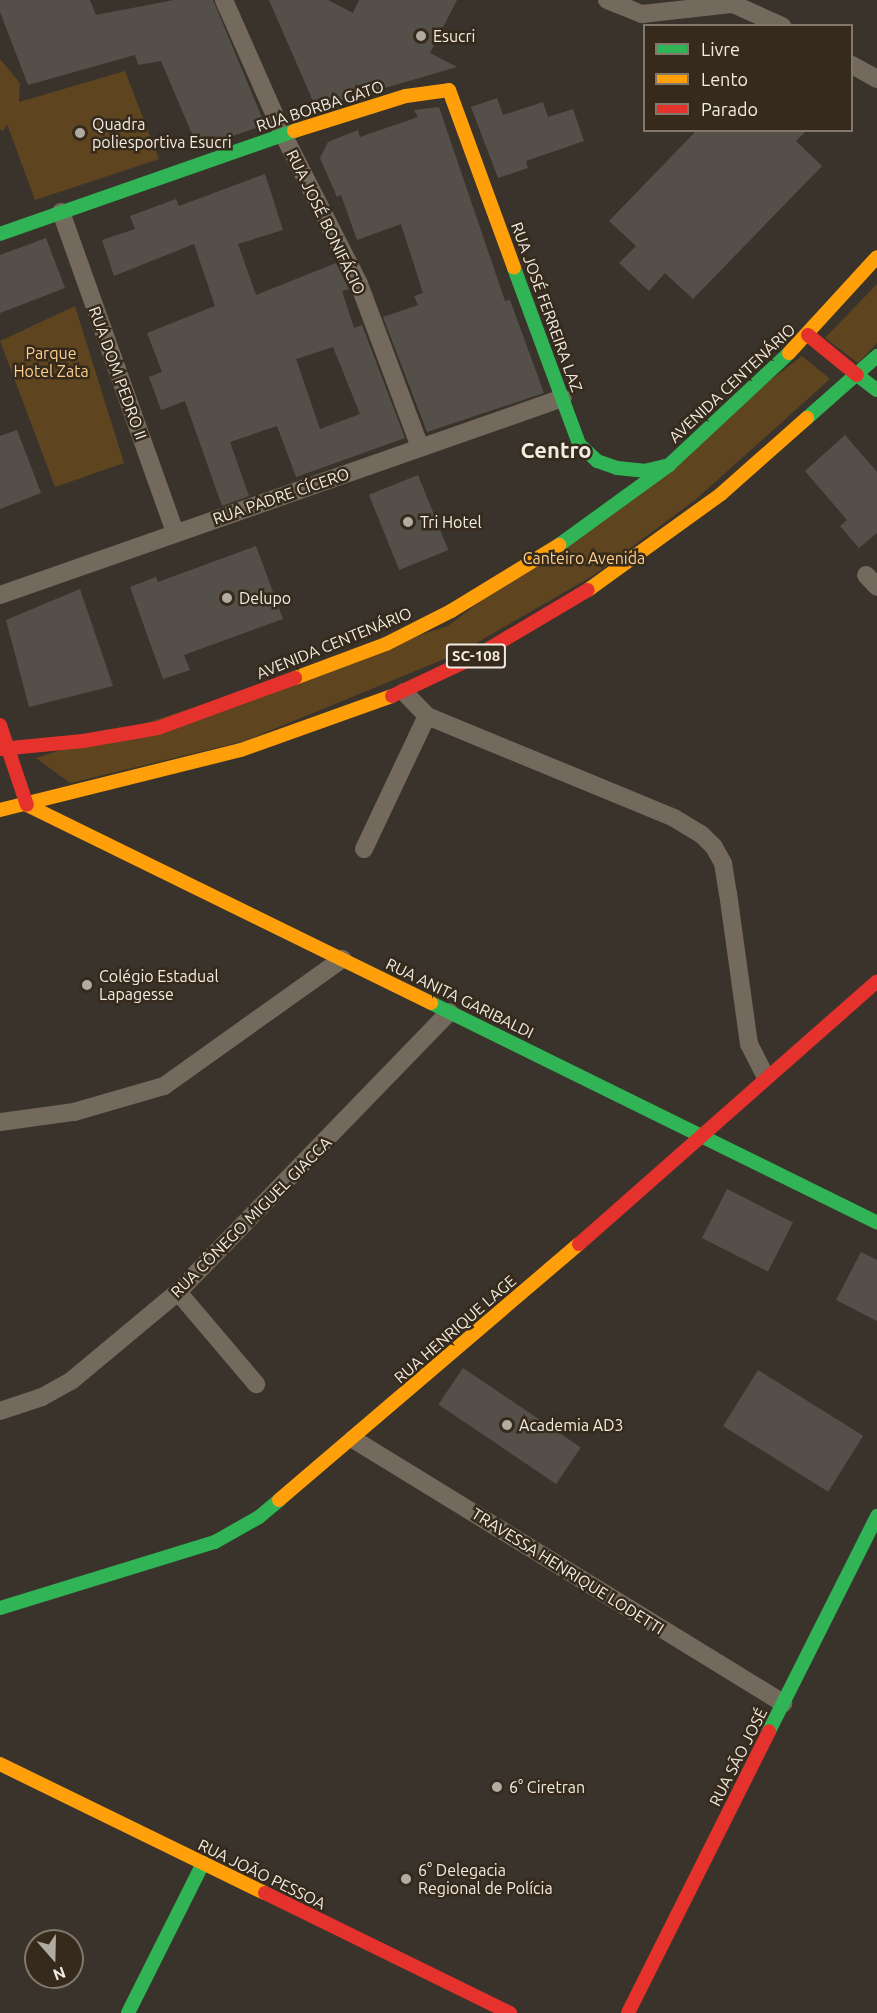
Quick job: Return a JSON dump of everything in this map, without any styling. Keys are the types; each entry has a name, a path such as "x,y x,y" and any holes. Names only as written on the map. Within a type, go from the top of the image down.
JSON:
{"main road":[{"name":"RUA BORBA GATO","path":"0,234 283,134 406,96 449,90"},
{"name":"RUA JOSÉ FERREIRA LAZ","path":"449,90 579,444 597,461 617,468 644,471 669,465"},
{"name":"AVENIDA CENTENÁRIO","path":"4,748 83,741 158,728 386,644 538,559 669,465 807,335 877,257"},
{"path":"807,335 877,390"},
{"name":"SC-108","path":"0,810 241,750 404,692 513,636 628,562 764,460 877,356"},
{"path":"0,725 4,748 27,805"},
{"name":"RUA ANITA GARIBALDI","path":"27,805 877,1222"},
{"name":"RUA HENRIQUE LAGE","path":"0,1608 215,1542 240,1530 353,1439 704,1137 765,1076 877,981"},
{"name":"RUA SÃO JOSÉ","path":"628,2013 877,1516"},
{"name":"RUA JOÃO PESSOA","path":"0,1764 510,2013"},
{"path":"128,2013 203,1863"}],"street":[{"name":"RUA JOSÉ BONIFÁCIO","path":"224,0 283,134 359,284 420,447"},
{"path":"608,0 642,14 686,12 707,5 733,4 778,24"},
{"path":"853,66 877,79"},
{"name":"RUA DOM PEDRO II","path":"61,212 175,533"},
{"name":"RUA PADRE CÍCERO","path":"0,595 563,398"},
{"path":"404,692 427,716 674,818 701,834 714,847 723,863 749,1044 765,1076"},
{"path":"364,849 427,716"},
{"path":"0,1122 74,1112 164,1086 342,959"},
{"name":"RUA CÔNEGO MIGUEL GIACCA","path":"0,1411 42,1397 71,1381 178,1292 449,1012"},
{"path":"178,1292 256,1384"},
{"name":"TRAVESSA HENRIQUE LODETTI","path":"353,1439 783,1703"}],"green space":[{"name":"Quadra poliesportiva Esucri","path":"0,59 20,83 19,102 125,71 159,159 35,200 7,124 3,131 0,129"},
{"path":"877,284 877,343 858,363 825,338"},
{"name":"Parque Hotel Zata","path":"75,306 124,463 55,487 0,341"},
{"name":"Canteiro Avenida","path":"802,356 830,379 695,500 594,575 459,653 245,741 70,783 36,758 448,626"}],"building":[{"path":"0,0 90,0 96,15 174,0 213,0 265,125 198,148 161,61 138,65 135,55 28,85 0,12"},
{"name":"Esucri","path":"269,0 328,0 353,13 359,0 457,0 430,53 457,67 316,108"},
{"path":"497,98 503,115 543,102 548,117 573,109 584,141 526,161 528,168 498,178 471,107"},
{"path":"439,107 505,301 510,300 544,393 427,432 383,317 418,305 414,296 423,293 401,224 357,240 341,195 337,197 320,158 328,142 358,130 360,137 418,117 414,110"},
{"path":"695,132 805,132 796,141 822,166 693,299 665,273 649,291 619,263 636,246 609,221"},
{"path":"265,174 283,230 238,244 256,295 336,263 349,289 342,291 354,328 362,325 405,438 296,477 277,426 230,442 249,496 222,506 185,401 161,410 149,377 162,372 147,333 215,306 194,244 114,276 102,240 135,229 130,216 176,199 179,206","holes":["333,347 360,414 320,429 296,359"]},
{"path":"46,238 65,288 0,313 0,255"},
{"path":"17,430 41,493 0,509 0,436"},
{"path":"845,435 877,472 877,533 859,548 840,526 847,520 805,471"},
{"name":"Tri Hotel","path":"418,475 448,550 399,570 369,495"},
{"name":"Delupo","path":"256,546 283,619 184,655 190,670 163,679 130,587 156,577 158,582"},
{"path":"80,589 113,686 29,707 6,620"},
{"path":"727,1189 793,1223 768,1272 702,1238"},
{"path":"861,1252 877,1260 877,1321 836,1300"},
{"name":"Academia AD3","path":"463,1368 581,1447 556,1484 438,1404"},
{"path":"758,1370 863,1436 828,1492 723,1426"}],"traffic: fast":[{"path":"0,234 294,131"},
{"path":"514,268 579,444 597,461 617,468 644,471 669,465"},
{"path":"559,545 669,465 789,353"},
{"path":"807,418 877,356"},
{"path":"857,375 877,390"},
{"path":"431,1003 877,1222"},
{"path":"0,1608 215,1542 259,1517 279,1500"},
{"path":"769,1731 877,1516"},
{"path":"128,2013 203,1863"}],"traffic: slow":[{"path":"294,131 406,96 449,90 514,268"},
{"path":"789,353 877,257"},
{"path":"588,590 721,494 807,418"},
{"path":"295,678 386,644 451,611 559,545"},
{"path":"0,810 241,750 392,696"},
{"path":"27,805 431,1003"},
{"path":"279,1500 579,1244"},
{"path":"0,1764 265,1893"}],"traffic: jam":[{"path":"808,335 857,375"},
{"path":"392,696 475,657 588,590"},
{"path":"0,749 83,741 158,728 295,678"},
{"path":"0,725 27,805"},
{"path":"579,1244 877,981"},
{"path":"628,2013 769,1731"},
{"path":"265,1893 510,2013"}],"place":[{"name":"Esucri","path":"421,36"},
{"name":"Quadra poliesportiva Esucri","path":"80,133"},
{"name":"Tri Hotel","path":"408,522"},
{"name":"Delupo","path":"227,598"},
{"name":"Colégio Estadual Lapagesse","path":"87,985"},
{"name":"Academia AD3","path":"507,1425"},
{"name":"6° Ciretran","path":"497,1787"},
{"name":"6° Delegacia Regional de Polícia","path":"406,1879"}],"district":[{"name":"Centro","path":"556,450"}]}
